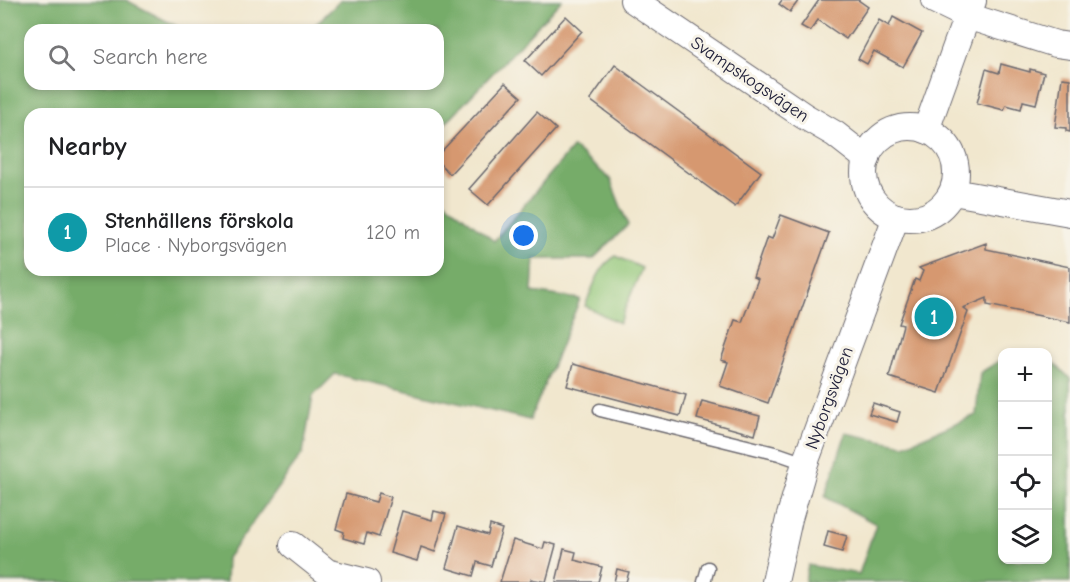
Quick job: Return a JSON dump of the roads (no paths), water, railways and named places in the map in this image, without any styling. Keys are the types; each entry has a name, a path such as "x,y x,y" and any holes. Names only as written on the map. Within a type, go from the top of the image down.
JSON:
{"street":[{"name":"Svampskogsvägen","path":"633,0 804,116 835,134 867,159"},
{"path":"934,0 970,8 1056,44 1070,46"},
{"path":"926,130 970,8"},
{"path":"910,127 926,130 946,144 954,158 956,176 953,192 941,208 928,216 911,220 896,217 879,207 869,194 864,174 867,159 878,141 891,132 910,127"},
{"path":"953,192 1070,213"},
{"name":"Nyborgsvägen","path":"775,582 789,519 805,463 896,217"},
{"path":"293,545 327,572 368,582"}],"lane":[{"path":"600,410 779,454 805,463"},
{"path":"704,582 708,568"}],"place":[{"name":"Stenhällens förskola","path":"934,317"}]}
